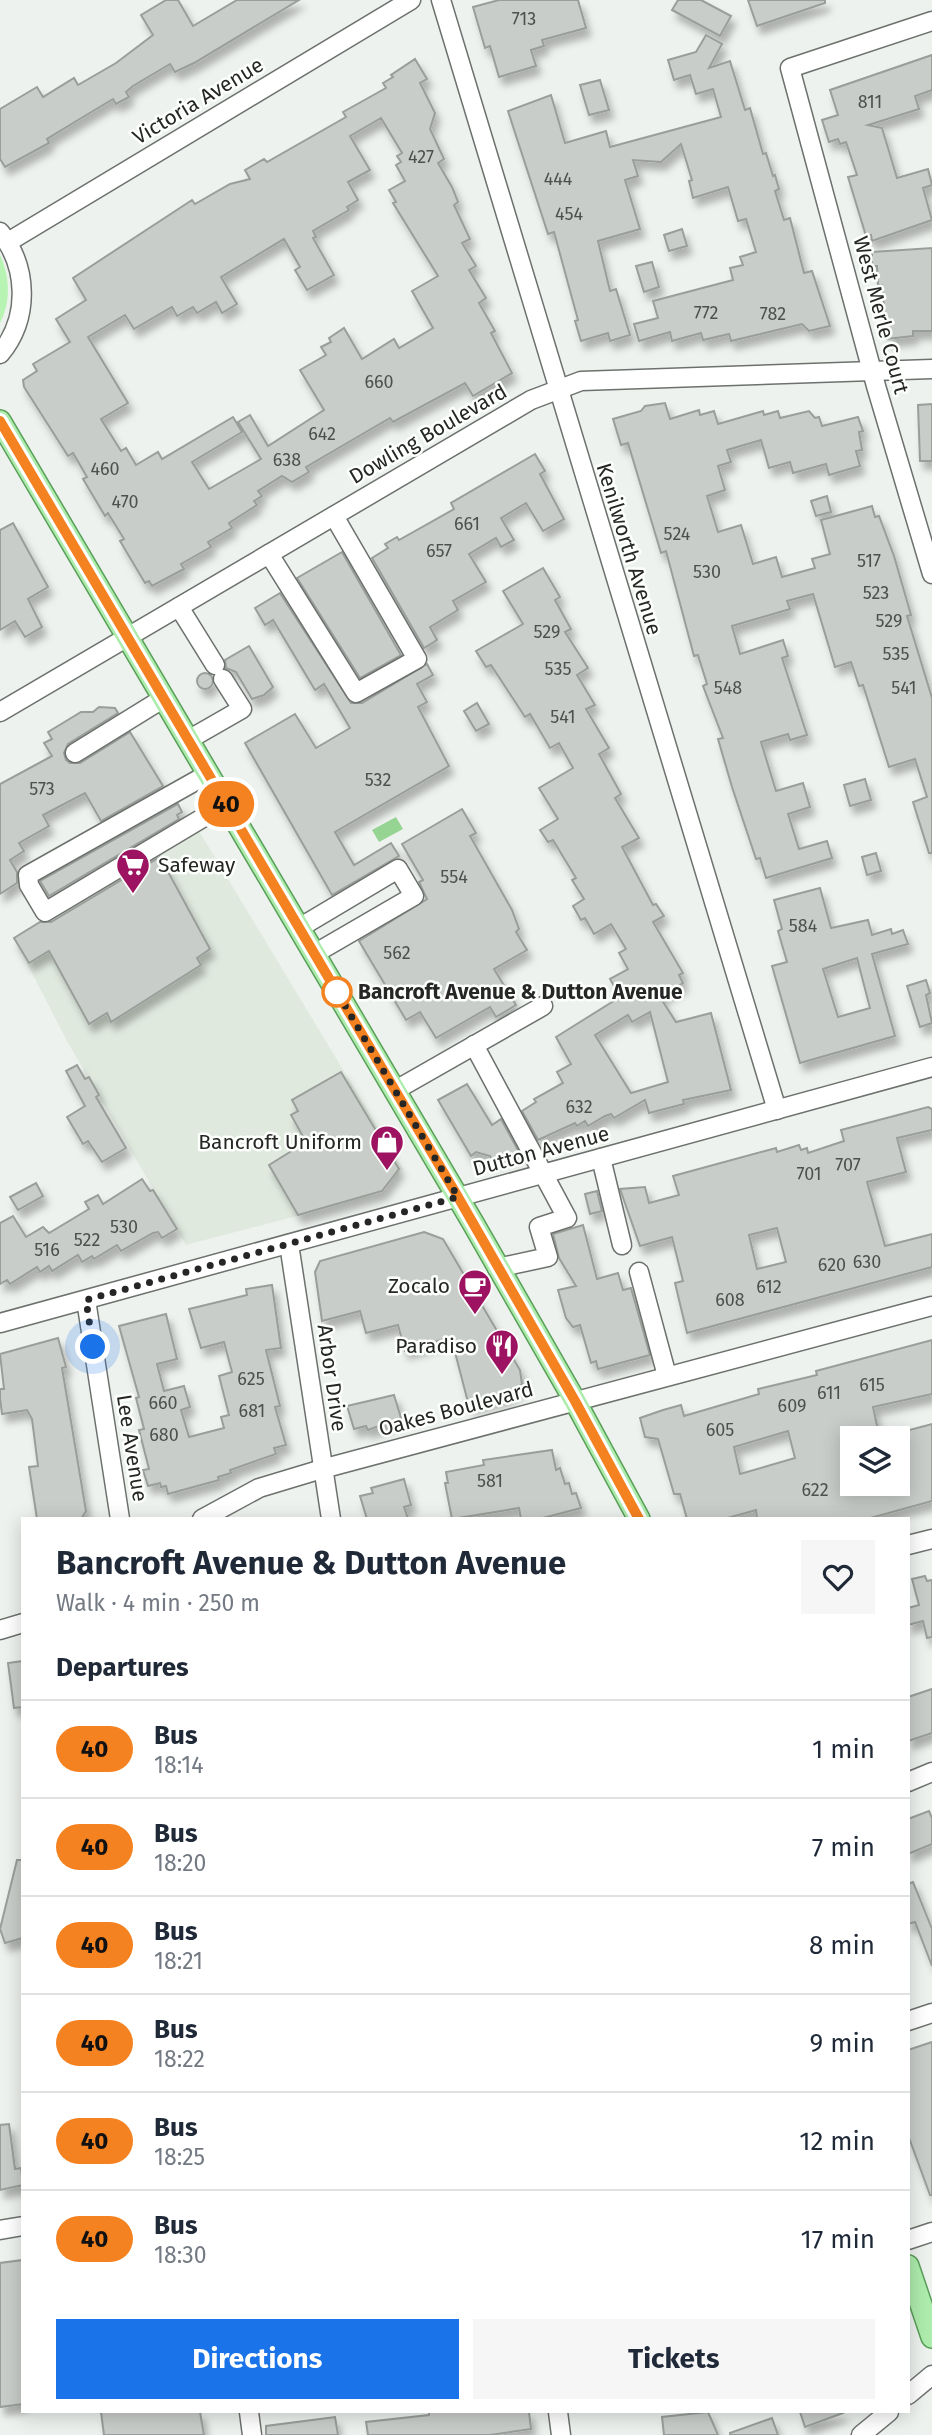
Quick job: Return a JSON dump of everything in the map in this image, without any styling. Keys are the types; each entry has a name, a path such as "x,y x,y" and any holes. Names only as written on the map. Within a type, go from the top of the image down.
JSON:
{"main road":[{"path":"0,421 458,1197 638,1517"},
{"path":"910,2272 932,2337"}],"street":[{"name":"Victoria Avenue","path":"4,237 411,0"},
{"name":"Kenilworth Avenue","path":"441,0 556,389 777,1110"},
{"name":"West Merle Court","path":"932,20 790,68 932,574"},
{"path":"0,354 16,327 22,305 22,283 17,262 4,237"},
{"name":"Dowling Boulevard","path":"0,712 531,400 556,389 581,381 932,369"},
{"path":"269,554 356,693 417,659 334,516"},
{"path":"179,607 242,709 188,740"},
{"path":"75,753 164,698"},
{"path":"208,774 29,875 29,885 45,912 226,804"},
{"path":"299,928 398,869 414,896 314,954"},
{"path":"394,1091 543,1006"},
{"path":"474,1045 546,1174 567,1218 539,1227 548,1257 497,1268"},
{"name":"Dutton Avenue","path":"0,1323 932,1067"},
{"path":"601,1158 622,1245"},
{"name":"Arbor Drive","path":"289,1244 331,1517"},
{"path":"639,1272 667,1376"},
{"name":"Lee Avenue","path":"86,1300 120,1517"},
{"name":"Oakes Boulevard","path":"206,1517 259,1488 322,1469 932,1307"},
{"path":"910,1544 932,1539"},
{"path":"0,1630 21,1624"},
{"path":"910,1781 932,1772"},
{"path":"910,2020 932,2013"},
{"path":"0,2230 21,2226"},
{"path":"910,2239 932,2232"},
{"path":"910,2393 932,2375"},
{"path":"248,2413 252,2435"},
{"path":"558,2413 562,2435"},
{"path":"861,2435 888,2413"}],"shaded area":[{"path":"0,255 8,289 0,323"},
{"path":"396,817 403,829 379,842 372,830"},
{"path":"196,826 403,1169 382,1191 365,1198 186,1245 68,1043 14,938"}],"building":[{"path":"166,0 178,0 193,26 237,0 299,0 194,63 175,72 170,64 133,86 126,92 129,97 116,104 113,99 47,139 49,143 5,167 0,159 0,109 37,87 43,97 74,78 78,85 116,63 153,35 141,15"},
{"path":"499,0 578,0 586,28 542,40 544,46 531,50 536,66 499,77 490,46 485,48 473,7"},
{"path":"678,0 701,0 731,16 720,36 672,10"},
{"path":"748,0 825,0 825,3 757,26"},
{"path":"706,35 722,44 709,68 730,61 745,110 750,108 763,154 766,153 773,176 775,175 779,189 775,191 784,220 790,218 804,273 812,271 830,326 809,331 802,324 731,341 729,334 703,340 701,333 672,341 670,332 639,341 634,324 658,318 653,301 733,280 730,268 743,265 740,257 756,252 746,219 738,221 728,187 693,198 689,181 692,180 681,144 661,162 633,160 638,176 625,180 640,229 598,241 610,291 616,289 630,335 610,341 608,333 581,341 575,321 578,320 554,232 548,234 508,111 551,95 565,143 606,131 610,147 721,117 713,89 696,94 690,75 674,80 668,60 696,52"},
{"path":"932,55 932,90 915,96 919,109 868,125 882,128 897,178 928,169 932,185 923,188 932,220 872,241 871,235 866,236 848,177 857,175 846,142 840,144 838,139 829,142 822,120 838,115 830,90"},
{"path":"415,59 427,79 420,83 435,113 430,129 444,159 438,163 452,187 458,202 454,205 470,239 462,243 476,266 469,270 486,298 479,303 495,331 491,333 512,373 473,396 465,383 393,422 390,418 306,467 309,472 292,482 282,476 258,491 262,496 254,501 257,505 229,523 232,528 208,542 211,547 181,564 184,569 152,586 149,581 145,583 120,541 124,539 108,513 105,516 83,479 87,477 73,453 68,456 24,387 23,380 37,371 33,364 70,342 56,319 86,300 73,278 192,200 195,204 230,184 250,179 245,170 264,159 267,162 346,117 343,112 386,88 383,83 393,77 391,75","holes":["381,118 402,153 397,156 401,162 396,165 405,181 389,190 396,202 393,203 438,276 412,291 433,328 399,348 394,339 362,359 344,328 329,338 331,342 321,347 326,355 300,370 324,410 268,446 250,415 238,422 261,459 209,489 192,462 242,432 233,417 162,459 158,452 136,465 126,448 121,451 101,419 128,403 88,337 125,315 134,329 172,307 177,316 193,307 197,313 216,302 222,313 237,304 221,277 284,239 300,267 295,270 307,290 334,275 313,238 316,237 313,231 349,210 347,207 358,200 348,182 370,170 350,136"]},
{"path":"600,80 609,110 589,115 580,85"},
{"path":"682,229 687,246 669,251 664,235"},
{"path":"932,248 932,331 913,331 913,336 887,339 882,285 878,285 877,266 872,266 872,252"},
{"path":"652,262 659,287 644,292 636,266"},
{"path":"665,403 670,419 699,410 700,415 714,411 718,424 763,411 764,415 778,411 780,418 809,411 815,418 819,417 822,426 858,417 863,431 859,432 862,450 856,451 860,466 829,475 826,464 793,473 790,462 769,468 761,440 727,450 731,462 718,466 725,490 707,496 718,532 741,525 753,564 776,557 782,577 815,568 812,559 830,554 821,520 872,506 875,517 879,516 894,556 911,615 907,616 932,698 932,853 929,853 913,802 927,797 915,759 889,767 863,685 859,686 851,662 835,667 813,594 787,601 790,609 732,626 740,654 783,640 788,656 782,658 807,735 790,740 788,734 761,742 776,791 803,783 810,807 788,814 799,849 827,841 832,858 766,878 760,858 756,859 732,787 718,739 723,738 703,686 707,684 698,655 694,656 666,551 661,553 628,443 621,445 613,419 641,411 645,406"},
{"path":"932,404 932,461 920,461 918,405"},
{"path":"535,454 545,471 540,474 564,519 543,531 526,503 501,518 514,540 501,547 496,538 469,554 486,582 453,601 458,610 430,627 437,640 424,648 372,558 388,548 385,544 397,537 399,540 454,509 451,503"},
{"path":"827,496 831,512 816,516 811,501"},
{"path":"13,523 48,587 28,599 42,627 25,637 15,621 0,630 0,530"},
{"path":"342,552 401,655 360,678 297,578"},
{"path":"543,568 560,597 555,600 571,629 565,632 588,668 577,675 595,705 586,709 609,748 599,754 621,794 615,798 639,838 622,847 653,905 656,904 664,916 653,922 683,973 679,975 683,983 660,997 676,1022 711,1013 731,1090 683,1100 684,1104 649,1113 645,1100 614,1118 611,1114 588,1126 585,1121 577,1126 575,1123 538,1140 522,1111 536,1102 534,1099 563,1083 557,1072 571,1064 556,1037 620,997 610,979 628,969 619,953 626,949 611,924 594,934 585,918 581,920 573,906 584,899 572,880 576,878 553,840 548,842 540,830 558,819 539,788 573,768 559,743 550,748 530,714 525,717 491,665 486,667 476,651 523,624 503,591","holes":["650,1012 668,1082 631,1093 595,1035 628,1015 632,1022"]},
{"path":"280,593 351,703 362,703 427,664 433,675 417,684 427,702 418,707 449,766 335,832 354,865 391,843 399,856 332,895 245,743 295,714 316,748 350,728 324,684 315,690 273,620 265,625 255,608"},
{"path":"249,646 273,687 264,695 252,699 236,672 226,668 225,660"},
{"path":"205,673 211,675 211,687 205,689 199,687 197,681 199,675"},
{"path":"477,703 489,724 476,731 464,711"},
{"path":"99,707 115,708 118,713 68,744 64,753 66,760 80,763 130,732 163,786 101,821 85,793 43,815 49,826 19,843 24,851 10,860 17,872 17,883 0,894 0,784 52,756 44,743 52,739 48,732 81,712 93,712"},
{"path":"865,779 871,800 850,806 844,785"},
{"path":"178,804 182,812 177,815 179,819 49,896 40,881"},
{"path":"462,809 476,833 470,836 512,910 519,929 516,932 527,950 494,969 516,1005 496,1017 490,1007 436,1038 420,1012 406,1020 359,941 427,899 419,882 423,880 402,844"},
{"path":"876,853 881,871 867,875 862,857"},
{"name":"Safeway","path":"160,857 210,949 197,958 201,965 111,1022 107,1013 89,1024 49,951 29,963 14,938 40,922 51,922"},
{"path":"820,888 831,928 868,920 872,935 891,929 892,934 903,930 908,944 872,954 895,1036 800,1063 772,966 787,962 778,931 782,929 774,900","holes":["857,958 870,1008 838,1017 823,969"]},
{"path":"926,980 930,993 926,995 932,1023 920,1027 907,986"},
{"path":"77,1065 85,1079 89,1077 99,1095 96,1097 126,1148 102,1162 88,1141 83,1144 67,1117 85,1106 66,1071"},
{"path":"341,1072 399,1169 382,1191 298,1215 269,1165 306,1142 291,1115 298,1111 292,1100"},
{"path":"467,1084 492,1125 501,1119 519,1152 510,1157 507,1153 493,1161 490,1156 476,1152 471,1156 438,1100"},
{"path":"928,1107 932,1109 932,1130 897,1138 906,1172 867,1182 885,1246 932,1234 932,1267 687,1333 675,1283 683,1281 672,1237 640,1246 620,1189 645,1187 649,1203 679,1195 673,1176 776,1148 777,1152 799,1145 801,1150 807,1148 808,1153 844,1141 841,1130","holes":["777,1228 786,1262 757,1269 749,1235"]},
{"path":"142,1179 150,1191 153,1190 177,1229 162,1238 158,1232 153,1233 121,1251 117,1245 94,1259 92,1256 82,1262 78,1255 52,1271 49,1266 40,1272 37,1267 10,1284 7,1280 0,1284 0,1223 13,1216 26,1237 43,1227 49,1233 89,1209 85,1202 98,1195 103,1204"},
{"path":"36,1183 43,1196 18,1210 10,1197"},
{"path":"597,1191 602,1211 590,1214 585,1194"},
{"path":"583,1225 597,1279 618,1273 623,1290 631,1288 650,1355 598,1369 596,1361 591,1363 580,1325 573,1327 566,1318 558,1290 576,1286 559,1258 553,1234"},
{"path":"424,1232 443,1239 520,1370 522,1384 510,1395 469,1406 451,1337 405,1351 398,1325 366,1333 360,1311 322,1321 315,1272 320,1261"},
{"path":"272,1285 281,1348 266,1350 280,1406 275,1407 286,1445 274,1448 276,1454 230,1470 231,1473 218,1477 219,1480 168,1494 166,1486 161,1487 160,1483 148,1486 143,1470 149,1469 139,1430 144,1429 136,1398 139,1397 119,1326 166,1314 177,1359 157,1364 164,1391 184,1386 190,1407 181,1410 189,1437 224,1428 221,1417 229,1415 219,1376 232,1372 224,1342 201,1348 189,1309 247,1295 246,1289"},
{"path":"58,1338 66,1367 62,1368 86,1511 82,1517 37,1517 29,1467 38,1466 32,1419 27,1410 2,1414 0,1389 4,1389 0,1354"},
{"path":"932,1340 932,1394 873,1407 877,1426 840,1426 840,1496 910,1496 910,1430 932,1424 932,1501 874,1517 757,1517 756,1510 731,1517 686,1517 680,1494 674,1494 658,1439 645,1437 640,1418 681,1405 684,1416 759,1394 758,1389 817,1375 816,1371","holes":["788,1431 795,1458 740,1474 734,1447"]},
{"path":"394,1395 401,1418 368,1430 366,1426 354,1429 347,1406"},
{"path":"552,1450 556,1470 560,1468 565,1484 569,1483 572,1494 576,1493 581,1508 547,1517 521,1517 519,1508 452,1517 445,1483 448,1483 446,1472 484,1465 483,1460"},
{"path":"404,1479 411,1505 404,1507 407,1517 366,1517 360,1496 373,1493 371,1488"},
{"path":"925,1576 927,1581 932,1580 932,1637 927,1638 923,1621 910,1624 910,1607 919,1605 912,1579"},
{"path":"21,1661 21,1707 14,1708 8,1663"},
{"path":"932,1689 932,1733 910,1740 910,1696"},
{"path":"929,1811 932,1818 932,1844 910,1853 910,1818"},
{"path":"17,1860 21,1860 21,1939 5,1943 0,1929"},
{"path":"913,1882 932,1929 932,1966 915,1922 910,1923 910,1883"},
{"path":"932,2042 932,2195 910,2140 910,2049"},
{"path":"9,2124 15,2169 21,2168 21,2185 0,2190 0,2125"},
{"path":"21,2260 21,2404 0,2407 0,2263"},
{"path":"101,2413 200,2413 204,2435 104,2435"},
{"path":"529,2413 531,2429 490,2435 368,2435 366,2422 429,2415"},
{"path":"708,2413 718,2435 664,2435 662,2417"},
{"path":"800,2413 843,2413 805,2427"},
{"path":"335,2417 338,2435 266,2435 266,2426"},
{"path":"772,2418 778,2435 730,2435 730,2433"}],"bus line":[{"name":"40","path":"0,421 458,1197 638,1517"}],"place":[{"name":"Safeway","path":"133,895"},
{"name":"Bancroft Avenue & Dutton Avenue","path":"337,992"},
{"name":"Bancroft Uniform","path":"387,1172"},
{"name":"Zocalo","path":"475,1316"},
{"name":"Paradiso","path":"502,1376"}],"route":[{"path":"93,1347 86,1300 458,1197 337,992"}]}
